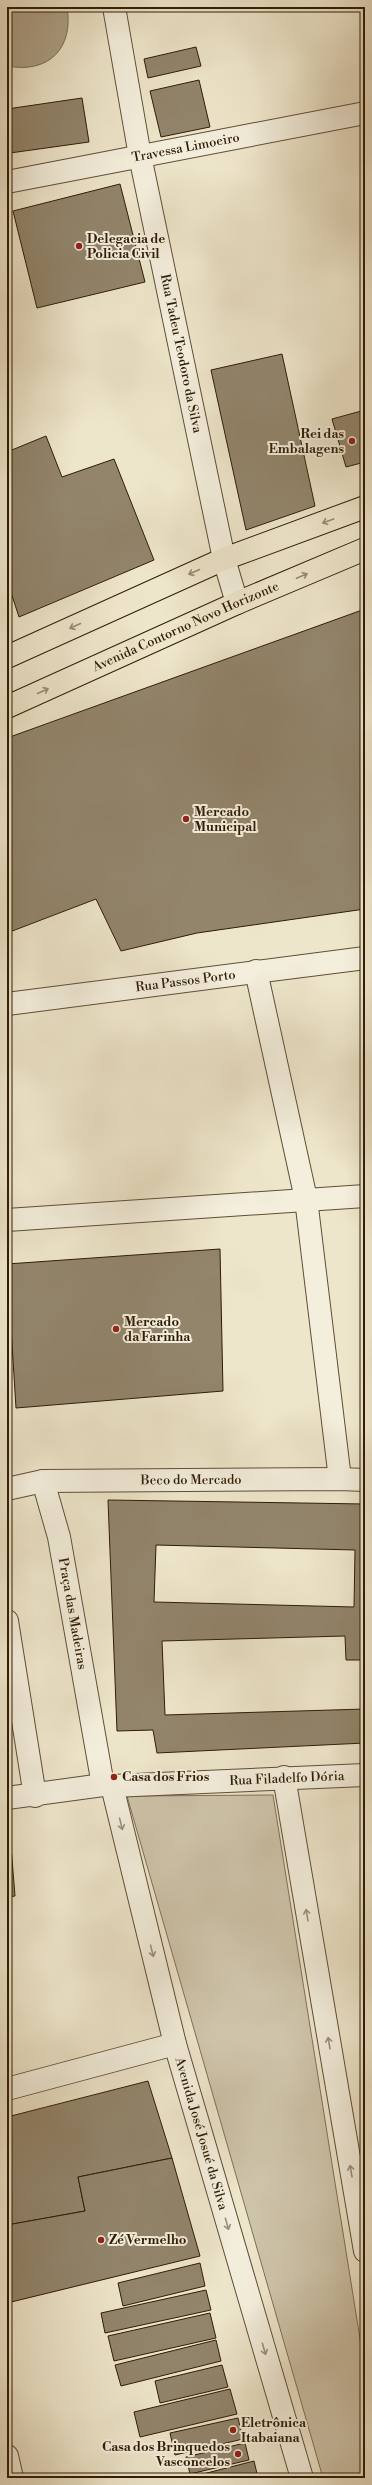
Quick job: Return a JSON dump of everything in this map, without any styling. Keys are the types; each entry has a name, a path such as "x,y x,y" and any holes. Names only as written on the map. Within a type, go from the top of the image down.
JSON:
{"main road":[{"path":"7,656 224,559 365,508"},
{"name":"Avenida Contorno Novo Horizonte","path":"8,704 237,603 365,549"}],"street":[{"name":"Rua Tadeu Teodoro da Silva","path":"114,7 140,156 224,559 237,603"},
{"name":"Travessa Limoeiro","path":"7,182 365,113"},
{"name":"Rua Passos Porto","path":"7,1004 365,958"},
{"path":"256,971 306,1199 340,1479"},
{"path":"7,1220 365,1196"},
{"path":"7,1488 44,1480"},
{"name":"Beco do Mercado","path":"44,1480 365,1480"},
{"name":"Praça das Madeiras","path":"44,1480 59,1537 107,1786"},
{"path":"7,1621 34,1796"},
{"name":"Rua Filadelfo Dória","path":"7,1798 34,1796 107,1786 284,1777 365,1775"},
{"path":"284,1777 365,2251"},
{"name":"Avenida José Josué da Silva","path":"107,1786 175,2044 302,2478"},
{"path":"7,2089 175,2044"},
{"path":"7,2456 12,2478"}],"shaded area":[{"path":"7,7 67,7 68,22 66,35 62,46 55,55 46,62 35,66 7,66"},
{"path":"273,1795 365,2370 365,2478 323,2478 127,1796"}],"building":[{"path":"196,47 201,66 148,78 144,59"},
{"path":"199,80 210,127 161,137 150,91"},
{"path":"82,98 89,142 10,153 7,109"},
{"name":"Delegacia de Policia Civil","path":"120,184 145,282 37,308 13,211"},
{"path":"282,354 315,506 246,530 211,370"},
{"name":"Rei das Embalagens","path":"365,410 365,462 346,467 332,419"},
{"path":"46,436 62,477 114,459 154,560 19,617 7,580 7,452"},
{"name":"Mercado Municipal","path":"365,609 365,909 197,933 121,951 96,899 7,933 7,738"},
{"name":"Mercado da Farinha","path":"220,1249 223,1391 16,1408 7,1264"},
{"path":"108,1500 365,1504 365,1660 346,1660 345,1636 162,1641 165,1715 365,1709 365,1743 157,1753 153,1730 117,1731","holes":["156,1545 355,1550 354,1607 154,1602"]},
{"path":"7,1834 10,1834 15,1896 7,1897"},
{"path":"148,2081 172,2158 78,2177 85,2211 7,2225 7,2117"},
{"name":"Zé Vermelho","path":"172,2158 200,2256 7,2303 7,2225 85,2211 78,2177"},
{"path":"200,2263 205,2286 123,2306 118,2283"},
{"path":"206,2290 211,2310 105,2333 101,2313"},
{"path":"210,2313 216,2338 114,2361 108,2336"},
{"path":"216,2340 221,2361 121,2386 115,2365"},
{"path":"222,2365 228,2387 160,2403 155,2381"},
{"path":"230,2389 237,2414 140,2437 134,2412"},
{"path":"238,2418 243,2439 175,2455 170,2433"},
{"path":"245,2443 249,2460 190,2474 186,2457"},
{"path":"254,2461 258,2478 195,2478 195,2476"}],"place":[{"name":"Delegacia de Policia Civil","path":"79,246"},
{"name":"Rei das Embalagens","path":"352,441"},
{"name":"Mercado Municipal","path":"186,819"},
{"name":"Mercado da Farinha","path":"116,1329"},
{"name":"Casa dos Frios","path":"114,1777"},
{"name":"Zé Vermelho","path":"101,2240"},
{"name":"Eletrônica Itabaiana","path":"233,2430"},
{"name":"Casa dos Brinquedos Vasconcelos","path":"238,2454"}]}
